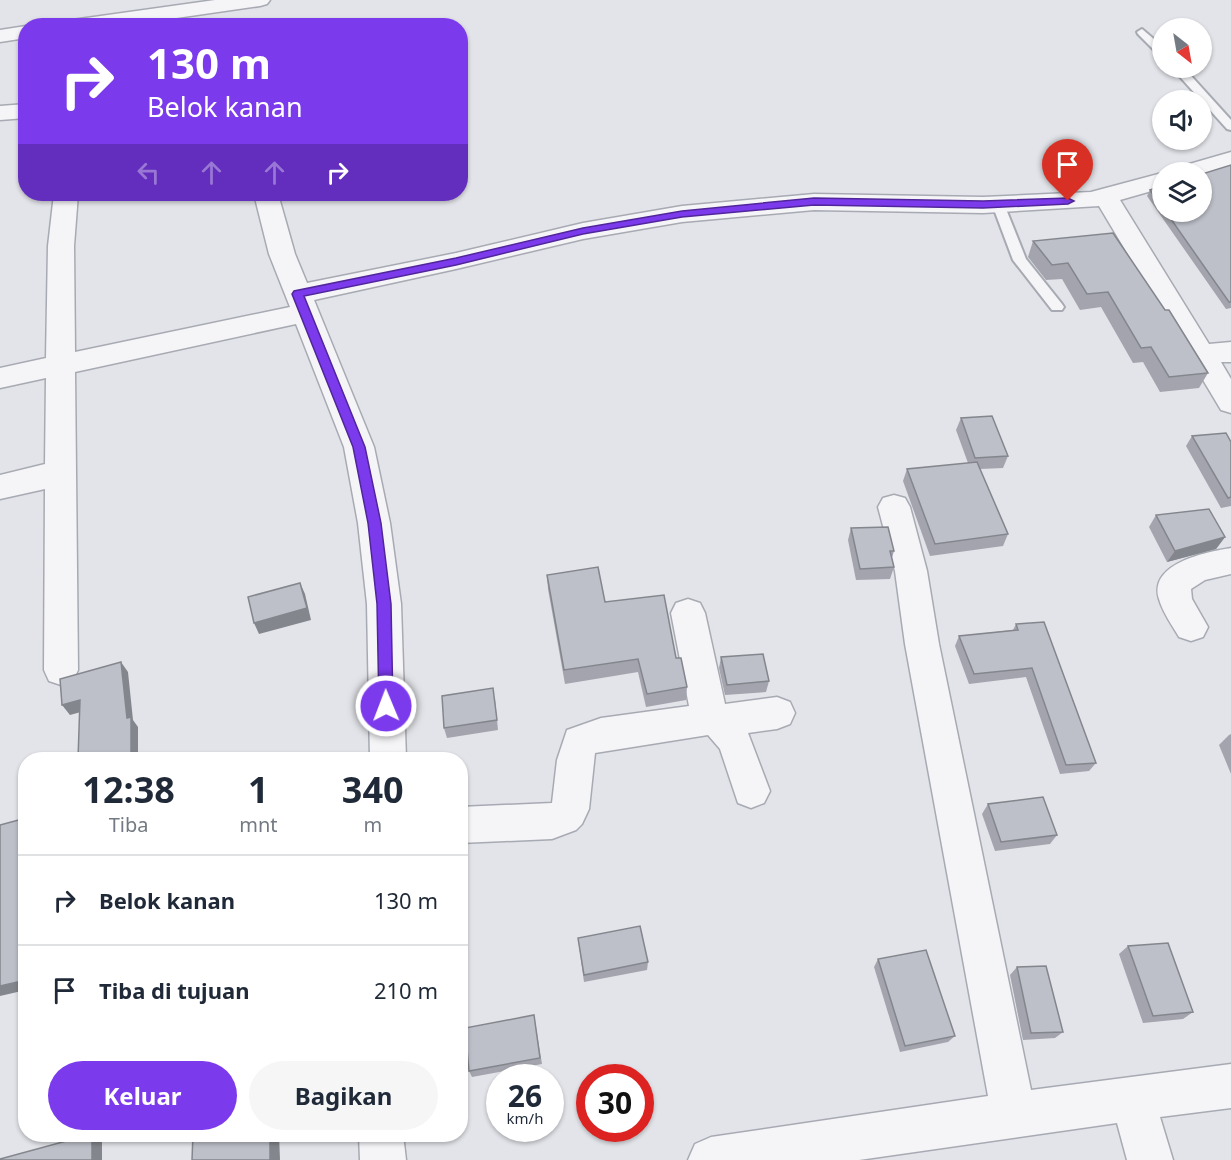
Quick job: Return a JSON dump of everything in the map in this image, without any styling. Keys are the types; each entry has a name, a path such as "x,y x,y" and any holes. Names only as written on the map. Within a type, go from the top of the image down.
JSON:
{"street":[{"path":"145,18 257,4"},
{"path":"0,36 18,33"},
{"path":"0,113 18,112"},
{"path":"1212,165 1231,159"},
{"path":"0,378 61,367 456,261 583,231 682,214 814,202 998,204 1092,200 1152,183"},
{"path":"1104,196 1231,403"},
{"path":"61,670 61,246 65,201"},
{"path":"268,201 282,255 359,447 374,523 384,604 388,752"},
{"path":"1201,354 1231,352"},
{"path":"0,487 44,478 60,470"},
{"path":"894,507 911,571 922,644 1014,1114"},
{"path":"1191,627 1174,596 1175,585 1182,576 1198,569 1231,561"},
{"path":"688,613 715,720 732,737 751,791"},
{"path":"468,825 552,821 567,815 570,809 579,742 601,734 777,713"},
{"path":"711,1160 1014,1114 1231,1086"},
{"path":"1132,1099 1150,1160"},
{"path":"381,1142 382,1160"}],"lane":[{"path":"1142,32 1152,42"},
{"path":"1187,78 1231,127"},
{"path":"998,204 1020,260 1057,307"}],"building":[{"path":"1231,165 1231,302 1173,222 1212,222 1212,171"},
{"path":"1113,233 1165,310 1169,310 1208,373 1169,377 1151,347 1141,348 1108,292 1087,294 1068,263 1052,265 1033,241"},
{"path":"992,416 1008,456 975,458 961,418"},
{"path":"1226,433 1231,442 1231,497 1228,498 1192,436"},
{"path":"977,462 1008,534 935,544 907,469"},
{"path":"1209,509 1225,537 1175,551 1156,515"},
{"path":"888,527 894,551 890,551 894,567 860,569 851,528"},
{"path":"598,567 605,602 664,595 676,658 681,658 687,687 647,694 638,659 564,670 547,575"},
{"path":"300,583 307,608 254,623 248,597"},
{"path":"1044,622 1096,763 1066,765 1032,668 974,674 959,636 1018,630 1016,624"},
{"path":"763,654 769,681 727,685 721,657"},
{"path":"121,662 127,718 131,717 131,752 78,752 80,700 62,705 60,679"},
{"path":"493,688 497,720 444,728 442,696"},
{"path":"1043,797 1057,835 1001,842 988,804"},
{"path":"18,820 18,982 0,986 0,825"},
{"path":"640,926 648,962 584,975 578,938"},
{"path":"1168,943 1193,1012 1153,1016 1128,946"},
{"path":"926,950 955,1036 905,1046 878,959"},
{"path":"1046,966 1063,1032 1031,1033 1017,967"},
{"path":"534,1015 540,1058 507,1064 486,1064 486,1068 469,1071 468,1027"},
{"path":"63,1142 92,1142 92,1160 0,1159"},
{"path":"193,1142 270,1142 270,1160 192,1160"}],"route":[{"path":"386,706 384,604 374,523 359,447 298,294 456,261 583,231 682,214 814,202 935,202 983,205 1068,201"}]}
